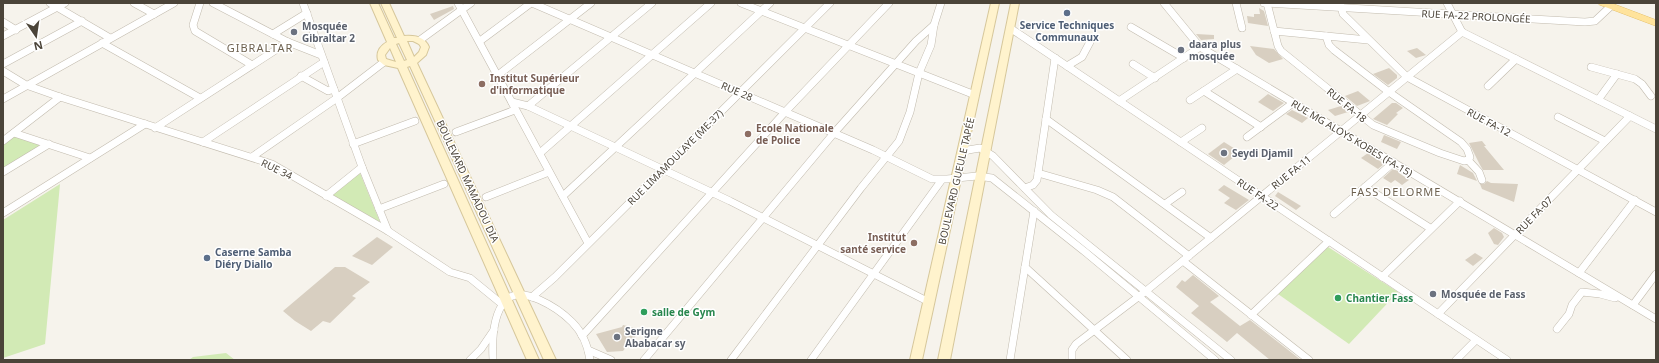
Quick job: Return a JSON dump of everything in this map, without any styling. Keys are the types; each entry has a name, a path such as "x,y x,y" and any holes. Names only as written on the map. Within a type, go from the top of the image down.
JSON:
{"main road":[{"path":"1609,4 1656,19"},
{"path":"1609,4 1656,23"}],"street":[{"path":"50,3 110,38"},
{"path":"3,36 66,3"},
{"path":"134,3 154,14"},
{"path":"3,99 174,3"},
{"path":"200,3 192,25 195,31 252,65"},
{"path":"213,3 322,58"},
{"path":"303,3 353,144 388,231"},
{"name":"BOULEVARD MAMADOU DIA","path":"374,3 392,42 407,63 550,360"},
{"name":"BOULEVARD MAMADOU DIA","path":"385,3 402,39 407,63 504,303 533,360"},
{"path":"458,3 480,41 515,110 540,153 588,243"},
{"path":"420,40 471,3"},
{"path":"480,41 532,3"},
{"name":"RUE 28","path":"532,3 834,133 932,179 941,181"},
{"path":"498,75 591,3"},
{"path":"528,106 652,3"},
{"path":"540,153 711,3"},
{"path":"741,3 975,95"},
{"path":"563,196 696,74 770,3"},
{"name":"RUE LIMAMOULAYE (ME-37)","path":"532,297 555,277 830,3"},
{"path":"582,336 785,112 850,46 889,3"},
{"path":"731,360 818,244 899,141 905,129 919,73 931,45 934,26 941,3"},
{"name":"BOULEVARD GUEULE TAPÉE","path":"916,360 995,3"},
{"name":"BOULEVARD GUEULE TAPÉE","path":"944,360 1015,3"},
{"name":"RUE MG ALOYS KOBES (FA-15)","path":"1164,3 1200,47 1460,201 1623,300 1656,318"},
{"path":"1236,3 1242,28"},
{"name":"RUE FA-22 PROLONGÉE","path":"1264,3 1341,6 1389,11 1591,22 1595,21 1609,4"},
{"name":"RUE FA-18","path":"1267,3 1278,46 1281,51 1372,125 1440,153 1464,161 1468,160"},
{"path":"1388,3 1389,11"},
{"path":"1447,3 1462,32 1656,129"},
{"name":"RUE FA-12","path":"1341,6 1343,14 1407,77 1656,212"},
{"path":"273,34 307,13"},
{"path":"3,64 82,21"},
{"path":"3,22 16,30"},
{"path":"644,360 834,133 916,41 934,26"},
{"path":"1131,27 1184,58"},
{"name":"RUE FA-22","path":"1010,28 1507,360"},
{"path":"1274,31 1368,40"},
{"name":"RUE FA-11","path":"1072,360 1072,350 1076,344 1146,291 1462,32"},
{"path":"1326,36 1330,46 1334,50 1388,92 1461,142 1470,157 1468,160 1479,172 1482,180"},
{"path":"412,38 420,40 424,44 425,50 420,56 407,63 390,64 384,62 381,58 381,52 392,42 402,39 412,38"},
{"path":"916,41 931,45"},
{"path":"155,128 288,42"},
{"path":"1067,66 1077,61 1086,53 1090,42"},
{"path":"102,43 200,98"},
{"path":"1120,101 1200,47"},
{"path":"203,142 301,76 322,58"},
{"path":"1025,188 1036,182 1055,58"},
{"path":"1488,86 1516,59"},
{"path":"252,157 337,98 384,62"},
{"path":"1133,64 1154,78"},
{"path":"1591,67 1638,81 1651,96"},
{"path":"1190,100 1237,69"},
{"name":"RUE 34","path":"3,71 26,85 60,97 272,164 388,231 450,272 470,278 504,303"},
{"path":"1598,100 1617,74"},
{"path":"301,76 328,91 334,90"},
{"path":"1204,91 1261,127"},
{"path":"3,141 60,97"},
{"path":"512,102 528,106 712,193 818,244 929,302"},
{"path":"1247,137 1293,103"},
{"path":"456,132 515,110"},
{"name":"RUE FA-07","path":"1438,314 1630,116"},
{"path":"1558,117 1605,141"},
{"path":"1046,119 1211,238"},
{"path":"353,144 415,121"},
{"path":"3,213 144,124"},
{"path":"1181,142 1202,128"},
{"path":"14,133 90,158"},
{"path":"3,172 49,144"},
{"path":"962,153 974,148 985,150 1000,162 1051,215 1231,360"},
{"path":"1334,214 1394,162"},
{"path":"326,196 362,167"},
{"path":"486,197 549,172"},
{"path":"1038,173 1098,190 1113,197 1251,315 1309,360"},
{"path":"811,360 941,181 980,176 996,181 1215,360"},
{"path":"379,209 444,184"},
{"path":"1365,187 1430,228"},
{"path":"1165,204 1182,192"},
{"path":"1580,273 1635,200"},
{"path":"1382,277 1430,228 1460,201"},
{"path":"1010,360 1034,211"},
{"path":"1251,315 1329,241"},
{"path":"1025,267 1127,360"},
{"path":"1633,305 1656,274"},
{"path":"1557,329 1569,314 1572,305 1582,292 1600,294 1623,300"},
{"path":"470,360 481,349 496,326 504,303 519,294 532,297 559,312 571,321 582,336 588,350 590,360"},
{"path":"493,360 496,326"},
{"path":"1456,360 1476,340"},
{"path":"588,350 611,360"}],"green space":[{"path":"14,135 44,145 3,170 3,143"},
{"path":"360,173 380,222 332,195"},
{"path":"60,184 45,344 3,358 3,220"},
{"name":"Chantier Fass","path":"1328,247 1398,292 1349,344 1278,294"},
{"path":"226,353 235,360 189,360 193,357"}],"building":[{"path":"453,6 454,9 434,20 430,14"},
{"path":"1259,8 1264,11 1268,26 1248,23 1247,16 1254,17 1254,14 1260,14"},
{"path":"1196,34 1214,35 1214,39 1201,40"},
{"path":"1250,46 1274,49 1283,59 1269,63 1256,55"},
{"path":"1417,48 1426,55 1416,58 1407,51"},
{"path":"1389,68 1397,75 1397,78 1388,85 1373,74"},
{"path":"1358,91 1370,101 1357,106 1345,96"},
{"path":"1268,94 1284,103 1273,111 1258,102"},
{"path":"1392,103 1396,103 1403,108 1396,113 1398,114 1387,125 1373,119"},
{"path":"1341,106 1348,112 1335,116 1328,110"},
{"path":"1292,110 1308,118 1302,123 1286,114"},
{"path":"1384,135 1401,142 1397,149 1381,142"},
{"path":"1482,141 1486,146 1484,146 1504,170 1483,170 1469,143"},
{"name":"Seydi Djamil","path":"1224,142 1240,152 1224,165 1208,154"},
{"path":"1368,153 1384,164 1378,169 1361,158"},
{"path":"1460,165 1473,173 1477,181 1457,174"},
{"path":"1393,169 1400,172 1399,173 1409,180 1402,185 1395,180 1391,183 1383,178"},
{"path":"1487,181 1491,183 1518,184 1514,202 1482,189 1480,184 1484,184"},
{"path":"1224,185 1249,200 1236,210 1224,203 1230,198 1218,190"},
{"path":"1278,192 1301,206 1296,210 1275,196"},
{"path":"1494,228 1502,233 1504,237 1498,245 1494,244 1488,233"},
{"path":"377,237 393,247 372,265 352,256"},
{"path":"1475,253 1483,258 1473,266 1465,260"},
{"path":"335,267 345,267 370,282 352,296 356,298 330,323 323,321 311,331 283,311"},
{"path":"1193,275 1219,296 1210,302 1240,326 1250,320 1301,360 1270,360 1237,333 1227,342 1191,313 1199,306 1176,287 1182,280 1185,282"},
{"name":"Serigne Ababacar sy","path":"623,325 639,329 633,341 630,342 623,351 607,352 596,334 622,327"}],"place":[{"name":"Service Techniques Communaux","path":"1067,13"},
{"name":"Mosquée Gibraltar 2","path":"294,32"},
{"name":"daara plus mosquée","path":"1181,50"},
{"name":"Institut Supérieur d'informatique","path":"482,84"},
{"name":"Ecole Nationale de Police","path":"748,134"},
{"name":"Seydi Djamil","path":"1224,153"},
{"name":"Institut santé service","path":"914,243"},
{"name":"Caserne Samba Diéry Diallo","path":"207,258"},
{"name":"Mosquée de Fass","path":"1433,294"},
{"name":"Chantier Fass","path":"1338,298"},
{"name":"salle de Gym","path":"644,312"},
{"name":"Serigne Ababacar sy","path":"617,337"}],"district":[{"name":"GIBRALTAR","path":"260,48"},
{"name":"FASS DELORME","path":"1396,192"}]}
